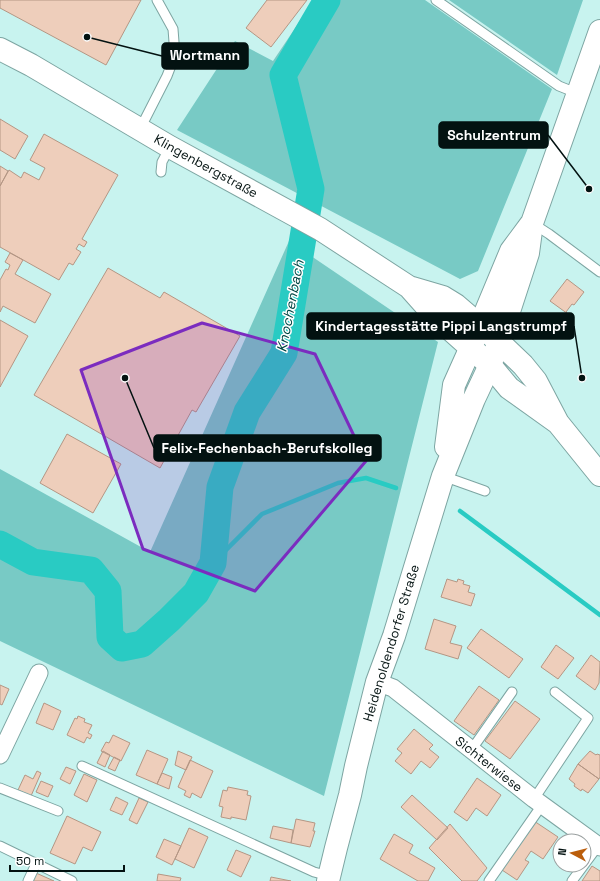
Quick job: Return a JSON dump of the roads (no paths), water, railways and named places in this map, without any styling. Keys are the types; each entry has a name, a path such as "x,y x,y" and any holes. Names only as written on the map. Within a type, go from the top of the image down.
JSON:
{"street":[{"name":"Heidenoldendorfer Straße","path":"328,878 350,795 377,682 394,636 443,476 499,342 528,253 532,223 579,94 600,31"},
{"name":"Klingenbergstraße","path":"0,49 31,65 170,147 320,229 409,287 432,314 490,365 509,388 558,423"},
{"name":"Heidenoldendorfer Straße","path":"443,476 454,385 511,251 532,223"},
{"name":"Klingenbergstraße","path":"409,287 443,297 456,305 480,324 523,365 536,381 558,423 600,475"},
{"path":"0,755 39,673"},
{"name":"Sichterwiese","path":"377,682 393,688 434,722 472,749 538,802 599,847"}],"lane":[{"path":"140,129 167,76 175,54 173,29 157,0"},
{"path":"436,0 559,86 579,94"},
{"path":"161,172 162,162 170,147"},
{"path":"532,223 600,272"},
{"path":"443,476 485,491"},
{"path":"472,749 512,692"},
{"path":"488,881 538,802 588,718 555,692"},
{"path":"82,766 328,878"},
{"path":"0,788 58,811"},
{"path":"0,846 72,881"},
{"path":"572,881 599,847"},
{"path":"28,881 36,864"}],"waterway":[{"name":"Knochenbach","path":"0,544 33,562 91,570 108,591 110,637 122,648 142,644 196,593 213,563 220,487 247,412 284,353 311,189 283,75 327,0"},
{"path":"213,563 262,514 338,483 366,478 396,488"},
{"path":"460,511 600,615"}],"place":[{"name":"Wortmann","path":"87,37"},
{"name":"Schulzentrum","path":"589,189"},
{"name":"Felix-Fechenbach-Berufskolleg","path":"125,378"},
{"name":"Kindertagesstätte Pippi Langstrumpf","path":"582,378"}]}
